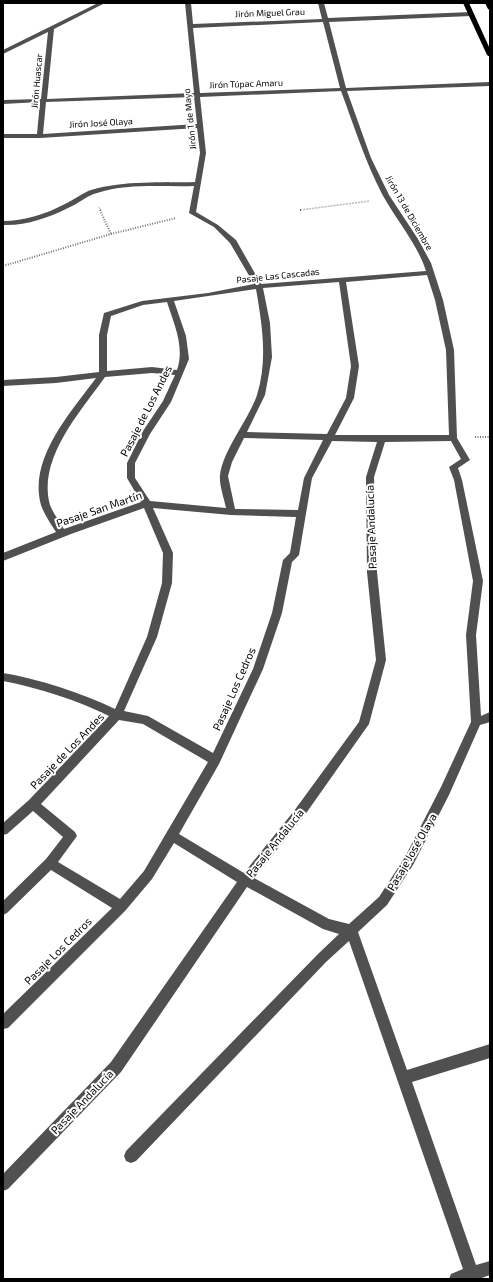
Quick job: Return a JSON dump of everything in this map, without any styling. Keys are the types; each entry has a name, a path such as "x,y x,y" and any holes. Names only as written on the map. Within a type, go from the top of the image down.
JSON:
{"highway":[{"path":"488,3 490,8"}],"main road":[{"path":"466,3 490,55"}],"street":[{"path":"3,52 102,3"},
{"name":"Jirón 1 de Mayo","path":"188,3 203,153 192,213"},
{"name":"Jirón 13 de Diciembre","path":"321,3 344,90 368,158 388,199 414,239 427,263 439,300 450,350 454,438"},
{"name":"Jirón Miguel Grau","path":"190,26 471,14"},
{"name":"Jirón Huascar","path":"40,136 45,101 51,28"},
{"name":"Jirón Túpac Amaru","path":"3,102 490,84"},
{"name":"Jirón José Olaya","path":"3,136 40,136 200,126"},
{"path":"3,223 8,224 31,219 65,207 92,191 110,187 198,184"},
{"path":"192,213 216,226 233,242 259,286 266,323 268,357 262,395 228,462 224,476 230,512"},
{"name":"Pasaje Las Cascadas","path":"103,374 103,335 107,315 142,303 259,286 429,273"},
{"name":"Pasaje Los Cedros","path":"3,1023 121,907 148,874 172,836 215,760 258,669 277,613 288,560 294,555 308,478 350,398 355,366 342,279"},
{"name":"Pasaje de Los Andes","path":"3,830 33,804 117,715 152,637 167,583 168,553 147,504 131,478 131,463 146,433 167,402 185,359 182,336 170,300"},
{"path":"3,383 56,380 152,370 180,373"},
{"path":"62,534 46,506 43,487 46,465 58,437 103,374"},
{"path":"243,435 382,439 454,438 466,460 453,467 458,480 478,581 471,635 476,722 490,717"},
{"name":"Pasaje Andalucía","path":"3,1184 116,1067 245,880 298,815 364,724 381,660 372,572 370,477 382,439"},
{"name":"Pasaje San Martín","path":"3,557 62,534 147,504 230,512 302,514"},
{"path":"3,677 32,683 97,705 117,715 144,719 162,728 215,760"},
{"name":"Pasaje José Olaya","path":"131,1156 322,958 383,901 409,861 446,791 476,722"},
{"path":"3,909 50,863 71,836 33,804"},
{"path":"172,836 245,880 327,925 352,931 472,1274"},
{"path":"50,863 121,907"},
{"path":"404,1078 490,1051"},
{"path":"456,1279 490,1268"}],"path":[{"path":"92,191 111,234"},
{"path":"300,210 388,199"},
{"path":"3,266 111,234 192,213"}]}
